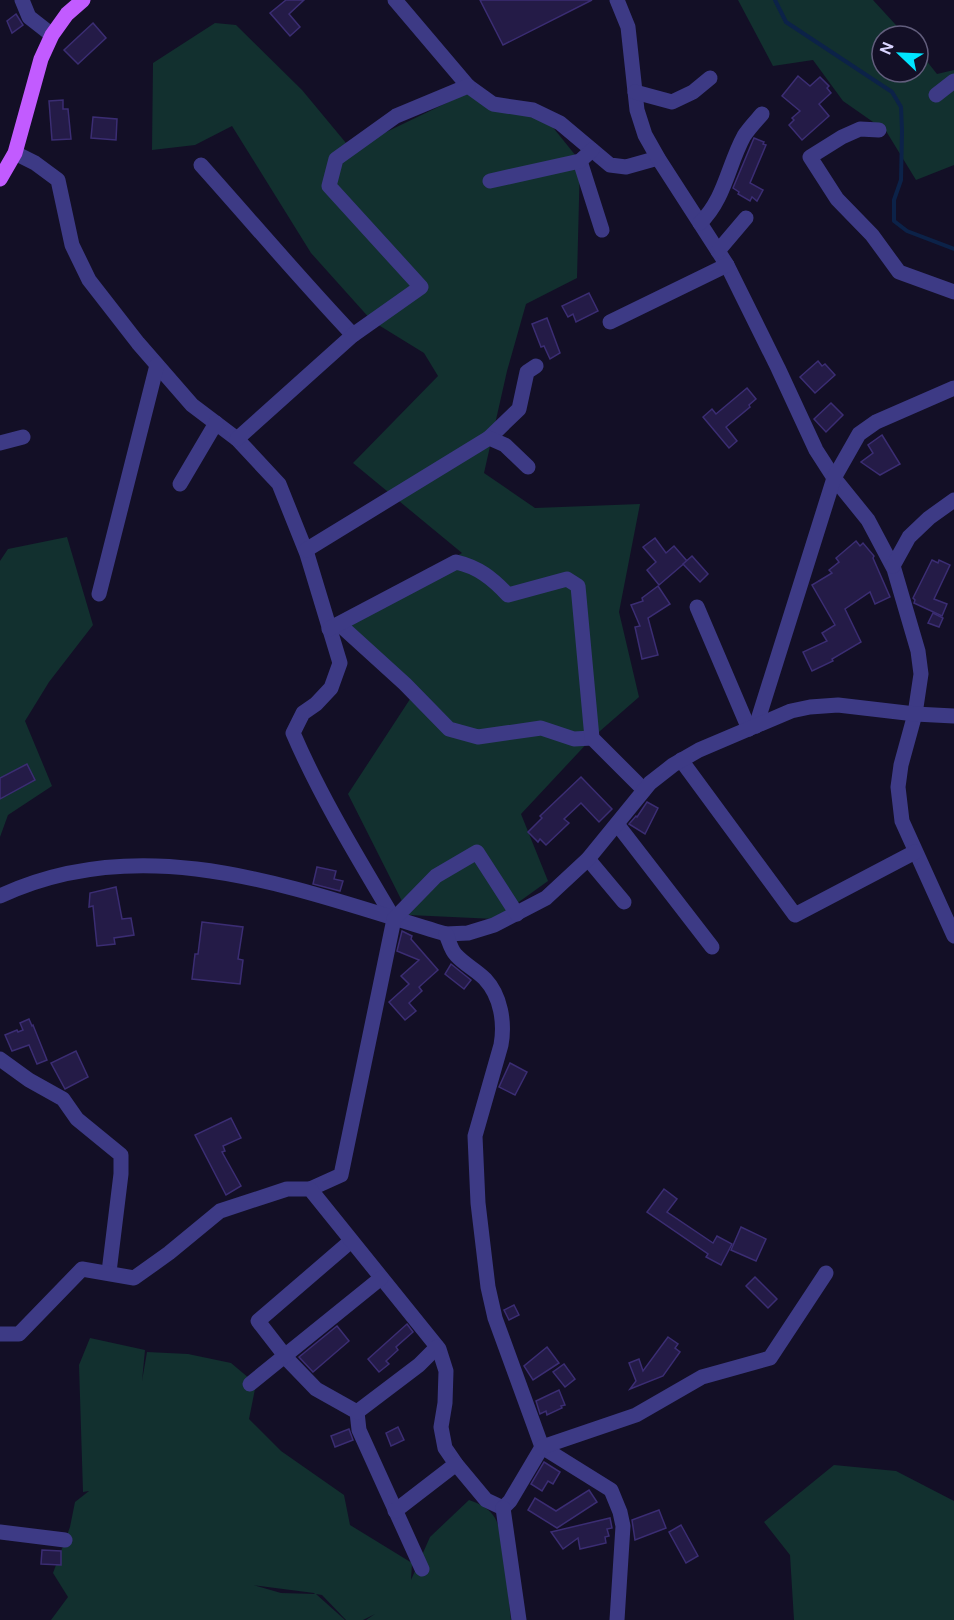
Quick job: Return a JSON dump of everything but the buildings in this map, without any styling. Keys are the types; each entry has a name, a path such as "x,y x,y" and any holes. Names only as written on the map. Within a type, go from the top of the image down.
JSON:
{"main road":[{"path":"0,179 15,153 41,59 52,35 68,14 83,0"}],"street":[{"path":"22,0 29,17 52,35"},
{"path":"395,0 468,86 493,104 534,110 560,123 610,165 626,167 658,158"},
{"path":"617,0 628,27 637,110 658,158 727,265 816,450 834,478 868,520 892,566 918,651 921,674 915,714 901,765 898,787 902,821 954,936"},
{"path":"635,92 672,102 693,92 710,78"},
{"path":"936,95 954,81"},
{"path":"237,439 353,335 421,287 329,186 336,159 396,116 468,86"},
{"path":"700,223 709,215 724,189 744,136 762,114"},
{"path":"879,130 860,129 842,137 810,157 837,199 872,235 899,272 954,292"},
{"path":"490,181 580,161 592,150"},
{"path":"15,153 35,163 58,180 72,245 89,280 192,405 237,439 279,484 334,626 340,663 331,688 316,704 303,713 293,733 333,814 394,919"},
{"path":"580,161 602,230"},
{"path":"201,165 306,286 353,335"},
{"path":"718,251 746,218"},
{"path":"610,322 727,265"},
{"path":"99,594 157,365"},
{"path":"306,550 489,438 519,410 527,372 536,366"},
{"path":"752,727 834,478 859,434 876,423 954,388"},
{"path":"180,484 216,423"},
{"path":"0,443 23,437"},
{"path":"489,438 505,445 528,467"},
{"path":"892,566 909,537 929,518 954,500"},
{"path":"334,626 456,562 472,566 492,579 508,595 567,579 578,586 592,738 644,790"},
{"path":"697,607 752,727"},
{"path":"334,626 405,684 449,729 478,737 540,728 574,739 592,738"},
{"path":"0,896 27,883 73,872 133,865 176,865 219,871 288,887 446,934 468,933 517,914 546,898 588,859 650,783 699,750 791,711 838,705 954,716"},
{"path":"681,760 795,915 915,852"},
{"path":"616,824 712,947"},
{"path":"0,1334 18,1334 82,1269 134,1278 220,1211 287,1189 310,1189 341,1175 394,919 436,876 477,852 517,914"},
{"path":"588,859 624,902"},
{"path":"446,934 454,954 485,979 494,991 500,1005 504,1029 475,1136 478,1203 488,1287 495,1318 542,1447 611,1490 623,1526 617,1620"},
{"path":"0,1059 29,1080 63,1099 77,1119 121,1155 122,1174 109,1272"},
{"path":"310,1189 437,1347 446,1371 445,1403 441,1427 445,1448 486,1500 503,1508"},
{"path":"351,1241 258,1321 316,1389 357,1412"},
{"path":"503,1508 510,1501 542,1447 636,1415 702,1377 770,1358 826,1274"},
{"path":"250,1384 381,1278"},
{"path":"357,1412 418,1365 437,1347"},
{"path":"357,1412 359,1430 422,1569"},
{"path":"395,1511 456,1464"},
{"path":"503,1508 519,1620"},
{"path":"0,1532 65,1540"}],"green space":[{"path":"738,0 873,0 895,24 870,24 870,84 930,84 930,65 937,74 954,70 954,165 916,180 886,131 843,101 813,60 773,66"},
{"path":"215,23 236,25 302,90 351,149 465,94 543,115 580,161 577,278 526,304 507,371 484,473 535,508 640,504 619,612 639,697 592,738 521,814 548,881 495,919 409,915 348,794 414,693 339,624 462,553 353,463 438,376 424,353 372,321 311,253 232,126 195,145 152,150 153,63"},
{"path":"67,537 93,625 49,682 25,721 52,786 8,815 0,837 0,561 8,549"},
{"path":"90,1338 145,1350 142,1381 147,1352 188,1354 231,1363 256,1384 249,1419 281,1451 344,1495 350,1525 412,1563 411,1580 430,1537 469,1500 484,1507 495,1518 501,1538 511,1620 366,1620 375,1614 363,1620 346,1620 322,1595 316,1594 345,1620 51,1620 68,1597 53,1573 70,1527 75,1502 89,1491 83,1492 79,1365","holes":["253,1585 314,1593 281,1593"]},
{"path":"834,1465 896,1471 954,1501 954,1620 794,1620 790,1555 764,1522"}],"waterway":[{"path":"775,0 786,22 892,92 901,107 902,131 901,180 894,200 894,221 907,231 954,249"}]}
